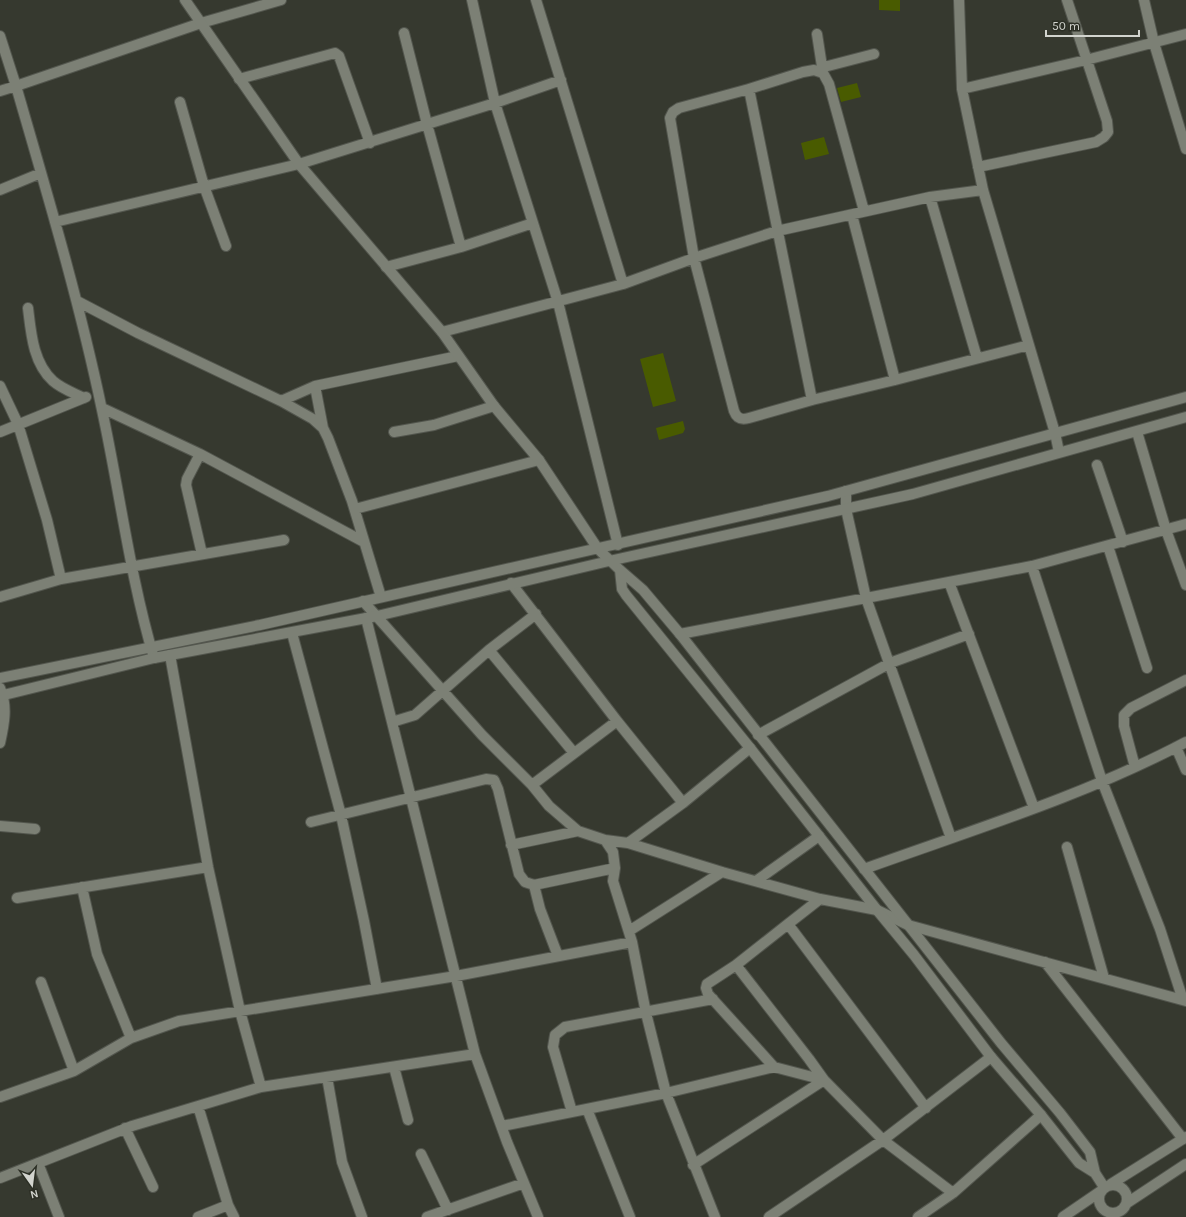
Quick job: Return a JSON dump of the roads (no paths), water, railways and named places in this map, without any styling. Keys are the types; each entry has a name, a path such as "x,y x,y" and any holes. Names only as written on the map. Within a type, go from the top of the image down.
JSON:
{"street":[{"path":"185,0 299,164 442,332 494,406 539,460 598,549 609,561 643,590 680,634 1001,1043 1060,1113 1090,1152 1095,1173 1105,1188"},
{"path":"0,91 201,23 281,0"},
{"path":"472,0 495,103 558,302 618,545"},
{"path":"536,0 623,284"},
{"path":"959,0 962,89 983,190 1055,433 1059,452"},
{"path":"978,167 1096,142 1104,137 1108,132 1107,121 1067,0"},
{"path":"1144,0 1154,43 1183,123 1186,149"},
{"path":"404,33 427,124 461,246"},
{"path":"817,34 823,70 864,211"},
{"path":"962,89 1086,60 1186,34"},
{"path":"0,36 16,86 77,301 102,408 123,513 131,568 154,658"},
{"path":"239,79 335,53 339,56 370,143"},
{"path":"874,54 823,70 803,72 749,89 679,108 673,112 670,118 694,258 736,416 742,419 749,418 812,400 1029,345"},
{"path":"55,222 299,164 495,103 561,80"},
{"path":"749,89 812,400"},
{"path":"180,102 204,186 226,246"},
{"path":"0,190 41,173"},
{"path":"442,332 623,284 694,258 777,232 930,197 983,190"},
{"path":"930,197 977,358"},
{"path":"852,216 895,380"},
{"path":"386,267 461,246 533,223"},
{"path":"77,301 145,336 281,401 313,419 323,428"},
{"path":"28,308 35,351 47,375 58,384 84,398"},
{"path":"281,401 315,386 458,356"},
{"path":"0,386 18,424 47,520 61,579"},
{"path":"315,386 323,428 355,509 381,597"},
{"path":"0,432 98,392"},
{"path":"0,678 151,647 618,545 846,491 1186,397"},
{"path":"394,432 434,425 494,406"},
{"path":"102,408 200,454 364,542"},
{"path":"0,743 4,726 5,707 1,693 154,658 377,616 511,583 913,494 1186,417"},
{"path":"1137,432 1166,530 1186,585"},
{"path":"200,454 187,479 186,485 202,554"},
{"path":"355,509 539,460"},
{"path":"1097,465 1123,542"},
{"path":"846,491 846,509 866,598 951,838"},
{"path":"680,634 1032,566 1186,524"},
{"path":"0,597 61,579 131,568 284,540"},
{"path":"1108,546 1147,668"},
{"path":"1032,566 1102,781 1160,929 1184,1000"},
{"path":"620,570 622,589 626,595 750,748 914,955 991,1057 1041,1115 1079,1163 1095,1173"},
{"path":"949,582 1034,808"},
{"path":"511,583 617,721 683,803"},
{"path":"363,601 441,690 532,785 549,806 578,831 605,840 628,843 722,872 820,899 877,910 908,925 1184,1000"},
{"path":"392,722 415,715 441,690 489,650 536,614"},
{"path":"366,618 475,1054 538,1217"},
{"path":"292,633 341,815 377,989"},
{"path":"758,735 890,663 969,634"},
{"path":"489,650 574,753"},
{"path":"170,655 208,867 240,1011 261,1087"},
{"path":"1135,767 1124,726 1124,715 1131,708 1186,680"},
{"path":"532,785 617,721"},
{"path":"864,868 1034,808 1135,767 1186,742"},
{"path":"1176,747 1186,770"},
{"path":"628,843 683,803 750,748"},
{"path":"311,822 470,782 486,779 494,780 498,789 519,874 525,882 534,885 615,868"},
{"path":"0,826 35,829"},
{"path":"511,845 578,831"},
{"path":"756,881 819,836"},
{"path":"605,840 613,852 615,868 613,881 632,942 646,1013 666,1093 693,1165 715,1217"},
{"path":"1067,847 1104,978"},
{"path":"17,898 208,867"},
{"path":"629,931 722,872"},
{"path":"534,885 540,909 558,956"},
{"path":"82,887 97,954 131,1038"},
{"path":"774,1067 708,994 706,988 707,984 736,965 820,899"},
{"path":"788,924 926,1108"},
{"path":"0,1097 74,1071 131,1038 179,1021 456,976 632,942"},
{"path":"1045,962 1184,1138 1105,1188 1064,1217"},
{"path":"736,965 810,1059 824,1080 883,1140 953,1193"},
{"path":"41,982 74,1071"},
{"path":"572,1112 554,1052 553,1046 555,1035 566,1028 713,999"},
{"path":"0,1178 125,1128 261,1087 475,1054"},
{"path":"769,1217 883,1140 991,1057"},
{"path":"394,1067 408,1120"},
{"path":"502,1126 666,1093 774,1067 824,1080"},
{"path":"327,1077 342,1162 362,1217"},
{"path":"693,1165 824,1080"},
{"path":"198,1106 228,1205 234,1217"},
{"path":"587,1109 630,1217"},
{"path":"918,1217 953,1193 1041,1115"},
{"path":"125,1128 153,1187"},
{"path":"421,1154 448,1210"},
{"path":"38,1163 59,1217"},
{"path":"1127,1203 1128,1198 1124,1189 1116,1184 1105,1188 1099,1200 1100,1205 1107,1212 1116,1215 1127,1203 1186,1164"},
{"path":"427,1217 524,1183"},
{"path":"198,1217 228,1205"}]}
